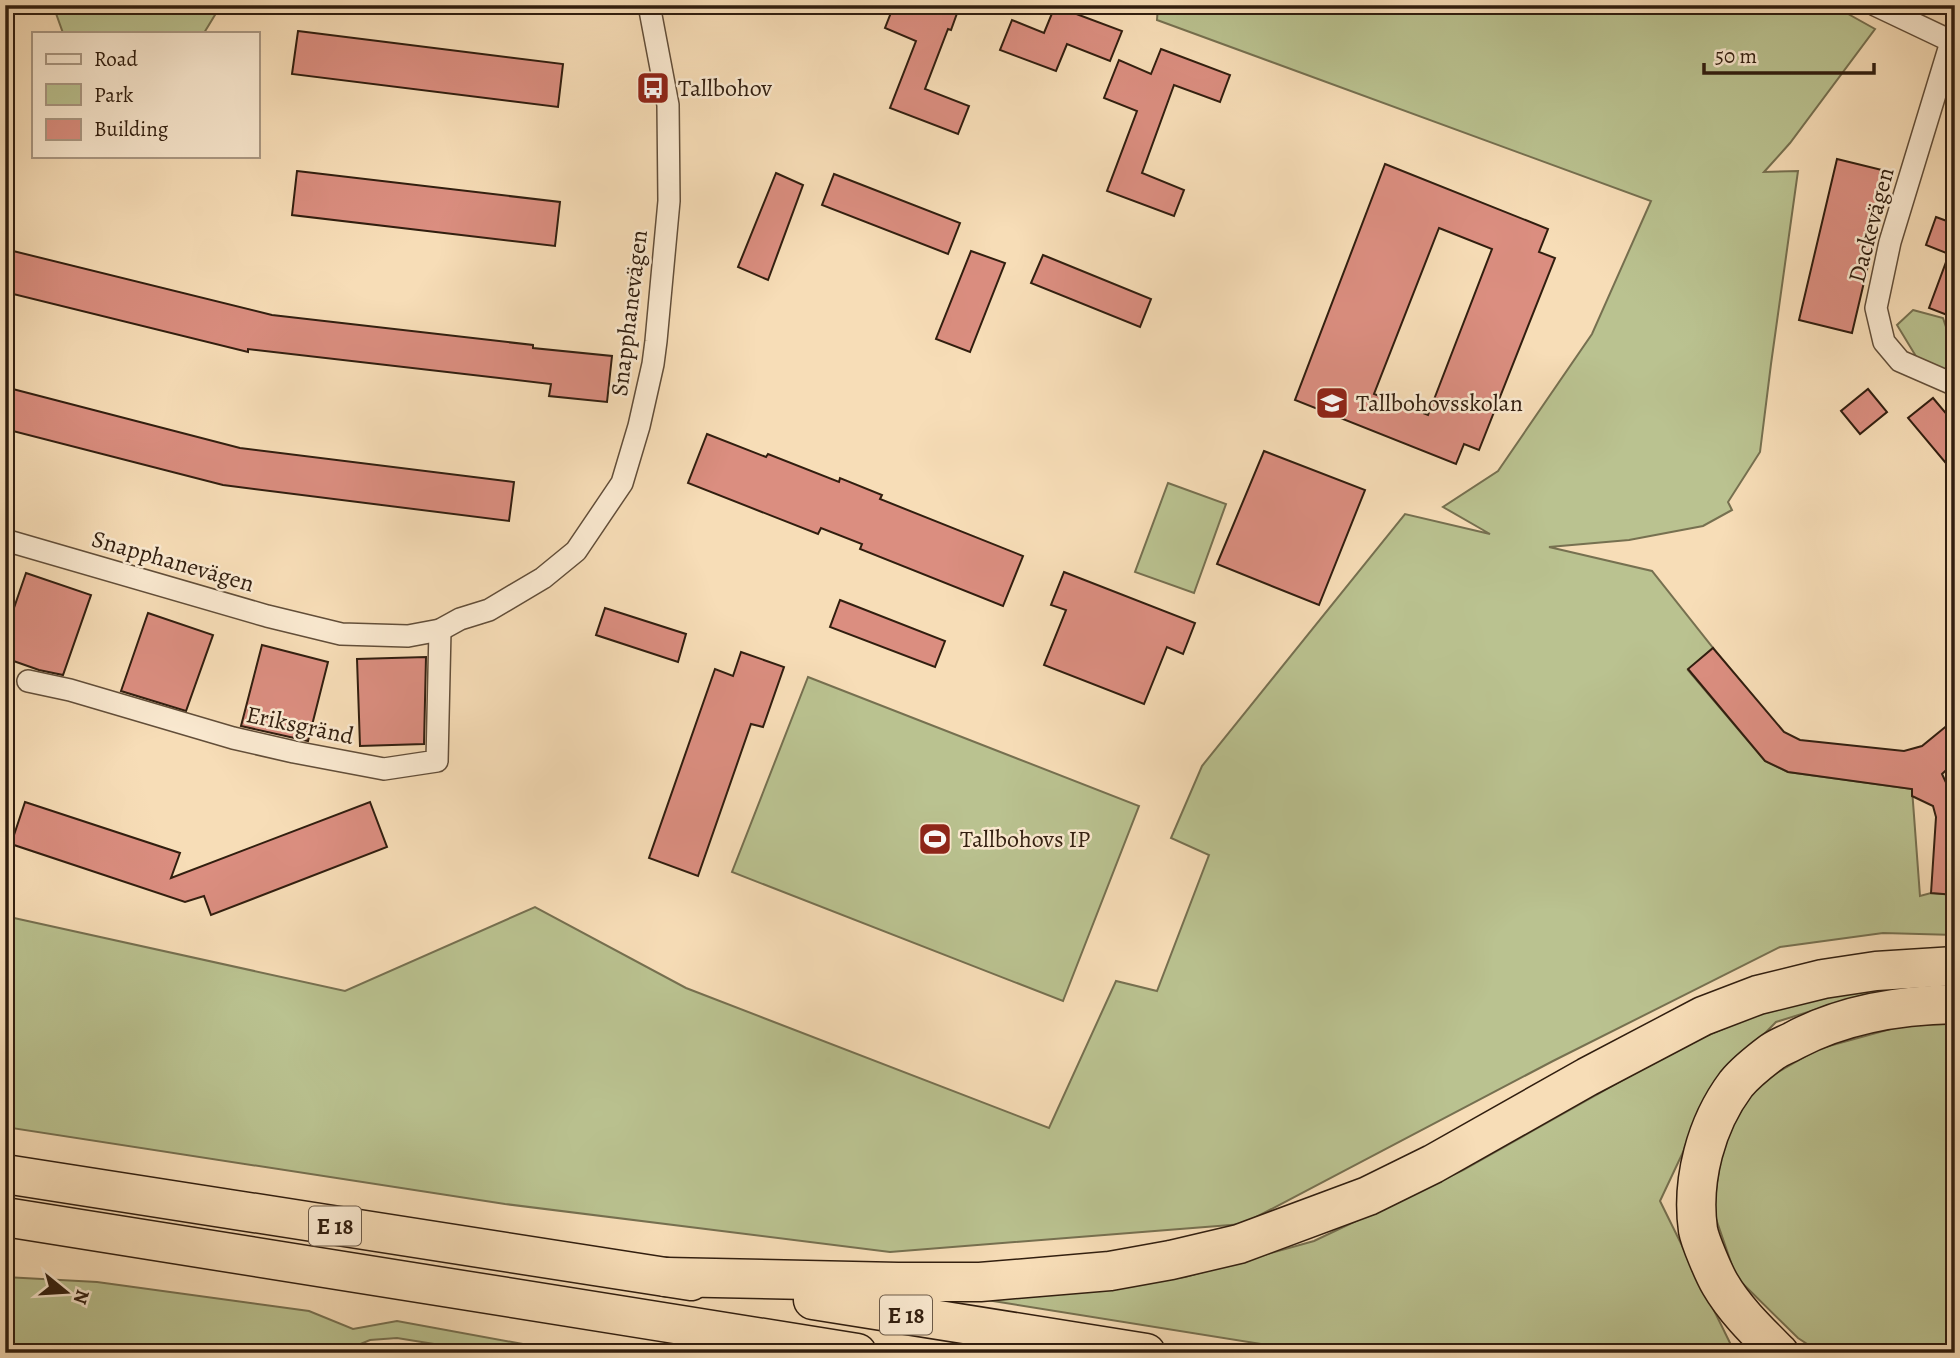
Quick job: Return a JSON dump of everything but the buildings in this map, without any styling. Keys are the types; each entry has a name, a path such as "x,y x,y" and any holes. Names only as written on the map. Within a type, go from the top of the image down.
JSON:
{"highway":[{"path":"666,1277 979,1282 1110,1271 1239,1244 1368,1196 1433,1164 1587,1077 1703,1016 1758,995 1823,979 1923,967 1955,966"},
{"path":"1779,1353 1747,1321 1720,1284 1698,1232 1697,1190 1703,1152 1715,1119 1737,1083 1773,1051 1817,1029 1873,1012 1920,1004 1955,1004"},
{"name":"E 18","path":"5,1174 1146,1353"},
{"name":"E 18","path":"5,1217 857,1353"},
{"path":"646,1318 752,1353"}],"street":[{"name":"Snapphanevägen","path":"5,540 267,616 341,634 408,636 440,630 489,610 543,578 576,551 622,483 639,426 653,363 669,201 668,105 649,5"},
{"name":"Dackevägen","path":"1875,5 1953,43 1890,242 1876,308 1884,342 1900,361 1955,385"},
{"name":"Eriksgränd","path":"28,681 70,690 233,738 384,769 437,761 440,630"}],"green space":[{"path":"53,5 221,5 205,32 63,32"},
{"path":"1158,5 1832,5 1875,29 1790,143 1764,172 1798,171 1760,452 1728,502 1732,510 1703,526 1629,540 1549,547 1652,571 1713,648 1688,670 1765,761 1788,772 1912,789 1920,896 1931,893 1955,895 1955,935 1883,933 1780,947 1553,1061 1243,1224 890,1252 505,1204 5,1127 5,916 345,991 535,907 686,988 1049,1128 1116,981 1157,991 1209,855 1171,838 1202,766 1405,514 1490,534 1443,507 1498,471 1592,334 1651,201 1157,20"},
{"path":"1913,310 1943,318 1952,345 1955,346 1955,375 1917,358 1897,325"},
{"path":"1168,483 1226,504 1194,593 1135,572"},
{"name":"Tallbohovs IP","path":"808,677 1139,806 1063,1001 732,872"},
{"path":"1945,981 1853,998 1776,1022 1728,1071 1692,1133 1660,1201 1735,1353 1317,1353 968,1297 1064,1291 1185,1277 1314,1241 1463,1170 1685,1045 1777,1006 1838,992"},
{"path":"1955,1024 1955,1353 1821,1353 1798,1338 1736,1277 1713,1210 1724,1135 1759,1083 1818,1049 1905,1025"},
{"path":"5,1277 97,1282 309,1311 353,1329 397,1321 572,1353 490,1353 397,1338 370,1340 339,1353 5,1353"}],"place":[{"name":"Tallbohov","path":"653,88"},
{"name":"Tallbohovsskolan","path":"1332,403"},
{"name":"Tallbohovs IP","path":"935,839"}]}
